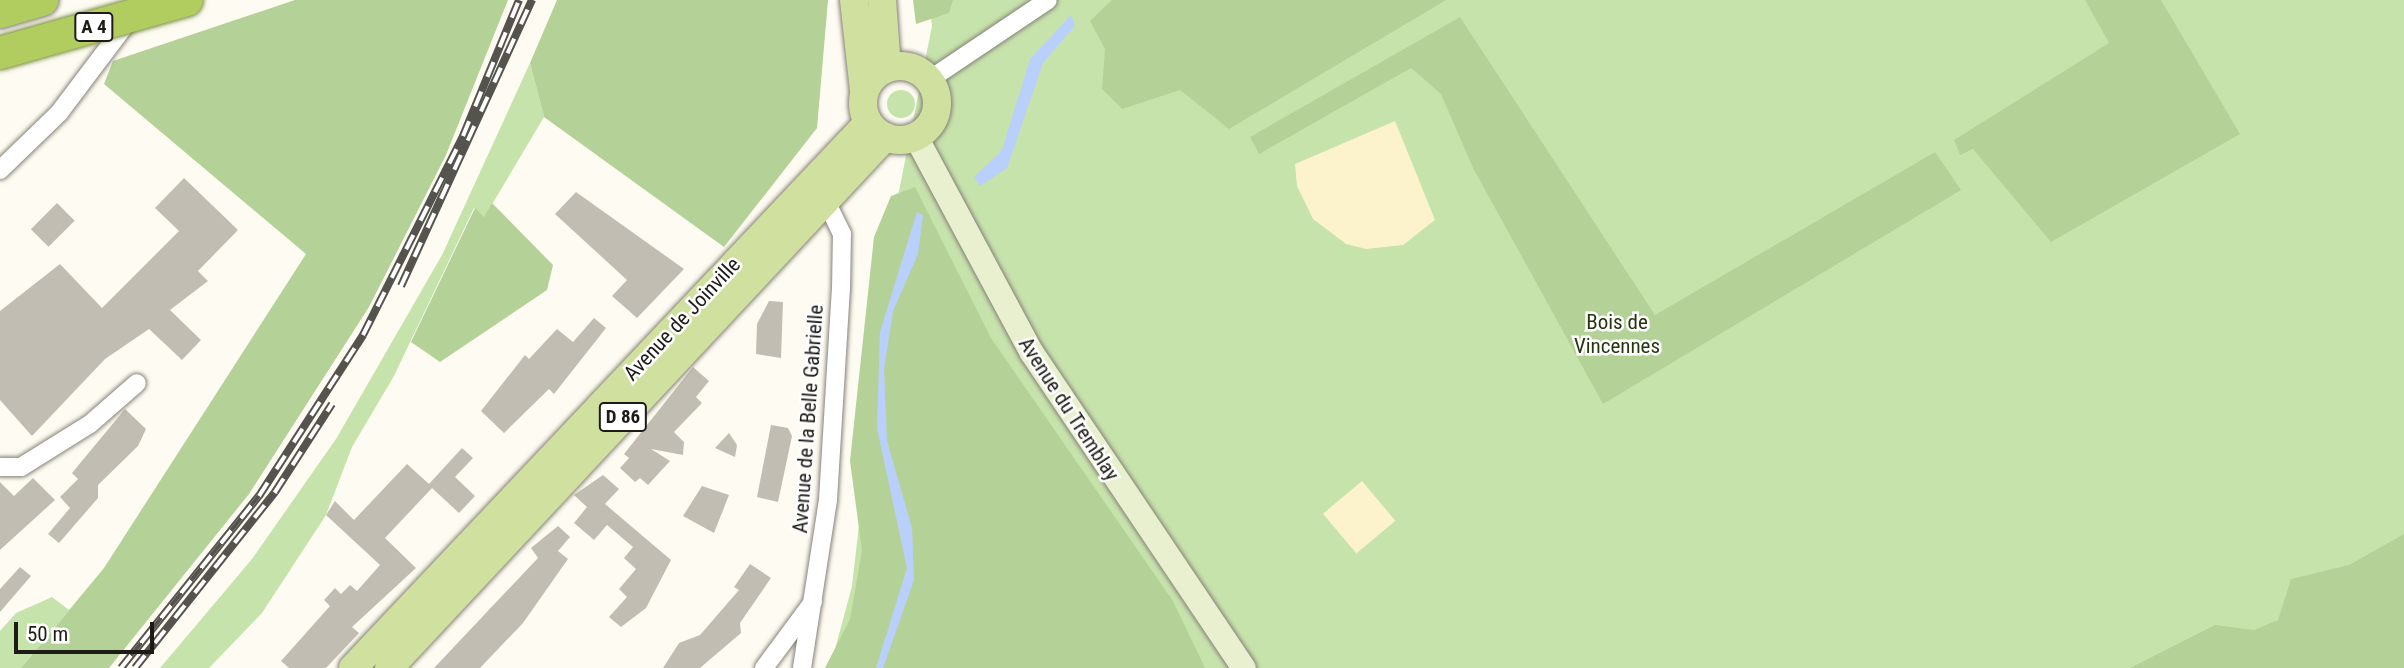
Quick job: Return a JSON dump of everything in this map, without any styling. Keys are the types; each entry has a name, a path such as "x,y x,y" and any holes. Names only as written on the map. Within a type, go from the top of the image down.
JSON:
{"highway":[{"path":"0,12 42,0"},
{"name":"A 4","path":"0,53 187,0"}],"main road":[{"path":"854,0 864,91 876,130 916,137 936,111 929,80 915,68 887,68 864,91"},
{"path":"882,0 887,68"},
{"name":"Avenue de Joinville","path":"388,668 876,130"},
{"name":"Avenue du Tremblay","path":"916,137 1032,353 1244,668"},
{"name":"Avenue de Joinville","path":"353,668 820,190"}],"street":[{"path":"0,170 59,113 142,0"},
{"path":"929,80 1048,0"},
{"name":"Avenue de la Belle Gabrielle","path":"802,668 829,486 841,289 842,234 820,190"},
{"path":"0,467 21,467 90,424 137,383"},
{"path":"764,668 814,598"}],"green space":[{"path":"295,0 508,0 446,155 369,307 249,494 109,668 21,668 104,568 306,254 104,84 113,61"},
{"path":"557,0 828,0 817,128 724,247 544,117 530,63"},
{"path":"913,0 953,0 949,13 916,24"},
{"name":"Bois de Vincennes","path":"929,0 2404,0 2404,668 830,668 852,586 895,211 932,26"},
{"path":"1112,0 1446,0 1229,129 1180,90 1122,109 1102,89 1105,49 1090,21"},
{"path":"2085,0 2161,0 2240,134 2051,242 1973,149 1960,155 1954,140 2109,43"},
{"path":"1460,17 1655,315 1935,152 1961,190 1603,404 1473,168 1441,94 1411,68 1259,154 1250,137"},
{"path":"530,63 544,117 484,218 474,208 394,376 352,447 326,515 262,613 209,668 160,668 252,559 336,439 442,255"},
{"path":"901,90 911,94 915,104 911,114 901,118 891,114 887,104 891,94"},
{"path":"915,187 991,338 1173,601 1205,668 825,668 850,619 862,551 850,461 874,237 891,196"},
{"path":"492,203 553,265 547,290 440,362 411,342 475,208 484,217"},
{"path":"2404,534 2404,668 2130,668 2215,625 2254,630 2278,620 2291,579 2349,565"},
{"path":"52,597 69,610 21,668 0,668 0,631 16,613"}],"sand":[{"path":"1395,121 1435,220 1403,245 1366,249 1346,244 1313,219 1297,186 1295,164"},
{"path":"1362,481 1395,521 1356,554 1323,514"}],"water":[{"path":"1071,15 1075,26 1043,63 1007,168 980,186 974,177 1002,150 1030,59"},
{"path":"917,212 923,215 918,254 893,311 884,369 887,441 912,528 914,580 883,668 876,668 907,568 877,428 880,332"}],"pier":[{"path":"0,0 103,0 46,80 0,92"}],"building":[{"path":"184,178 238,230 198,271 208,281 170,310 201,340 182,360 149,329 105,359 32,436 0,400 0,311 60,264 102,308 179,231 155,208"},
{"path":"576,192 684,269 637,318 612,296 627,280 555,214"},
{"path":"57,203 75,221 49,247 31,229"},
{"path":"769,301 783,302 781,358 756,354 757,324"},
{"path":"594,318 606,328 554,394 549,389 504,433 481,411 525,355 529,359 557,329 573,342"},
{"path":"693,367 709,381 696,397 702,403 674,432 684,442 683,455 651,449 670,461 648,485 640,478 635,482 620,468 629,458 624,454"},
{"path":"125,409 146,429 138,446 98,485 98,498 59,543 48,534 70,508 60,497 78,479 72,473"},
{"path":"771,425 788,428 792,436 778,502 757,497"},
{"path":"729,433 737,445 735,457 715,448"},
{"path":"462,448 473,458 455,477 475,496 459,513 432,488 385,538 416,568 352,627 359,633 326,668 289,668 281,661 330,606 324,600 335,588 341,594 350,585 357,591 380,565 326,515 335,501 354,520 407,464 429,484"},
{"path":"603,475 619,489 605,504 671,560 646,608 621,627 609,617 627,597 619,589 636,569 624,558 633,547 607,525 594,540 574,523 587,507 574,495"},
{"path":"33,478 55,500 0,550 0,482 14,496"},
{"path":"702,486 729,495 714,533 683,516"},
{"path":"558,526 570,537 558,551 568,559 523,623 480,668 434,668 538,558 531,548"},
{"path":"750,564 771,578 740,623 741,633 700,668 663,668 679,643 700,635 739,590 734,587"},
{"path":"20,567 31,576 0,612 0,589"}],"railway":[{"path":"121,668 259,496 363,335 463,136 519,0"},
{"path":"401,286 532,0"},
{"path":"135,668 275,492 332,404"}]}
